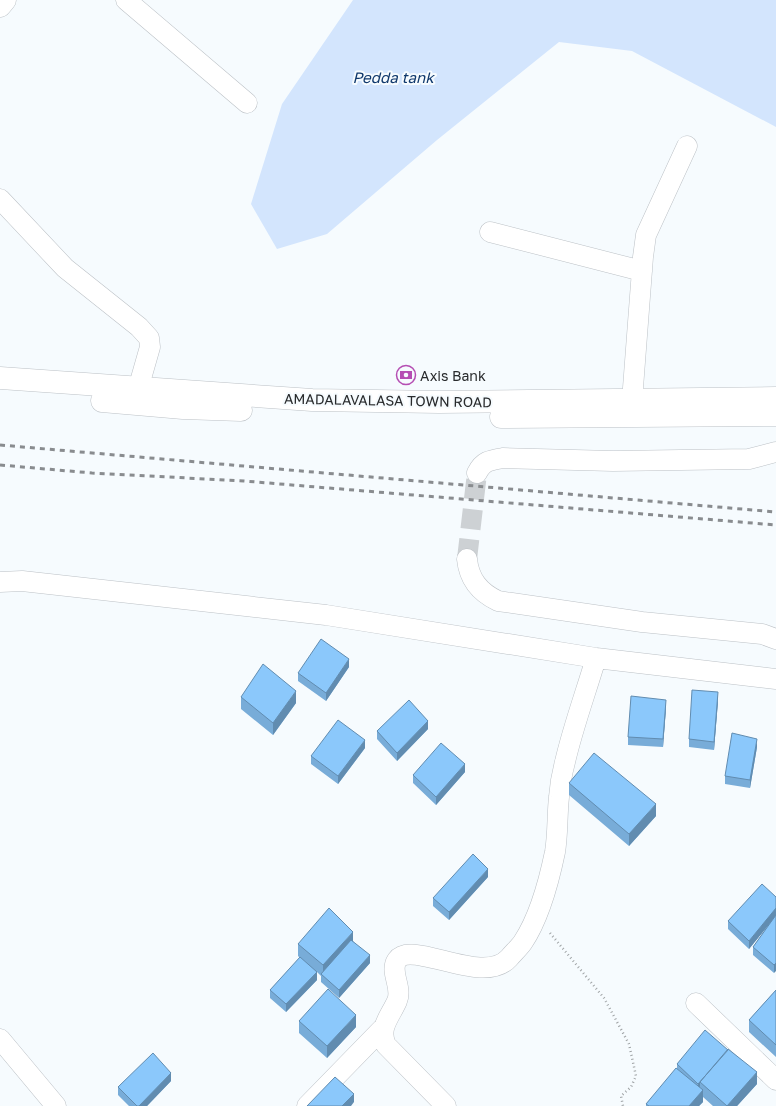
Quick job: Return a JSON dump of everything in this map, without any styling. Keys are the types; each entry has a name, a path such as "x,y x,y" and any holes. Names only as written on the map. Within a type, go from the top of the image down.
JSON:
{"main road":[{"path":"0,6 5,0"},
{"name":"AMADALAVALASA TOWN ROAD","path":"0,378 138,389 312,400 439,402 632,401 776,398"},
{"name":"AMADALAVALASA TOWN ROAD","path":"0,393 183,408 432,418 776,415"}],"street":[{"path":"126,0 247,103"},
{"path":"632,401 646,235 687,146"},
{"path":"0,199 65,268 139,327 150,338 150,347 138,389"},
{"path":"490,232 642,271"},
{"path":"477,473 480,466 486,460 503,458 613,461 749,459 776,452"},
{"path":"467,559 468,570 476,586 489,597 498,601 642,622 762,634 776,639"},
{"path":"0,582 22,581 326,615 596,658 776,679"},
{"path":"446,1106 386,1045 382,1037 384,1027 398,999 399,987 394,970 396,961 401,956 413,954 486,969 505,962 523,943 541,903 555,851 559,796 565,761 596,658"},
{"path":"696,1003 776,1080"},
{"path":"307,1106 384,1027"},
{"path":"0,1039 56,1106"}],"path":[{"path":"535,916 604,998 629,1044 636,1076 631,1087 621,1096 624,1106"}],"water":[{"name":"Pedda tank","path":"353,0 776,0 776,127 632,51 559,42 437,140 327,234 277,249 251,204 282,104"}],"building":[{"path":"321,639 349,659 326,693 298,673"},
{"path":"263,664 296,691 273,723 241,697"},
{"path":"692,690 718,692 714,742 689,739"},
{"path":"631,696 666,700 663,739 628,737"},
{"path":"409,700 428,721 397,753 377,731"},
{"path":"338,720 365,740 338,776 311,756"},
{"path":"732,733 757,739 750,780 725,776"},
{"path":"441,743 465,764 436,797 413,775"},
{"path":"594,753 656,804 629,834 569,783"},
{"path":"473,854 488,869 449,912 433,898"},
{"path":"762,884 776,897 776,908 749,941 728,921"},
{"path":"329,908 353,932 323,965 298,944"},
{"path":"776,915 776,963 774,965 753,947"},
{"path":"351,940 370,955 339,990 321,974"},
{"path":"300,957 317,972 286,1004 270,990"},
{"path":"328,989 356,1015 327,1046 299,1021"},
{"path":"776,990 776,1045 749,1020"},
{"path":"705,1030 728,1050 698,1084 677,1064"},
{"path":"728,1049 757,1072 727,1106 700,1082"},
{"path":"153,1053 171,1073 139,1106 137,1106 118,1087"},
{"path":"676,1068 703,1090 689,1106 649,1106 646,1104"},
{"path":"335,1077 354,1094 342,1106 307,1106"}],"tunnel":[{"path":"467,559 477,473"}],"railway":[{"path":"0,445 776,512"},
{"path":"0,465 92,473 244,481 776,525"}],"place":[{"name":"Axis Bank","path":"406,375"}]}
